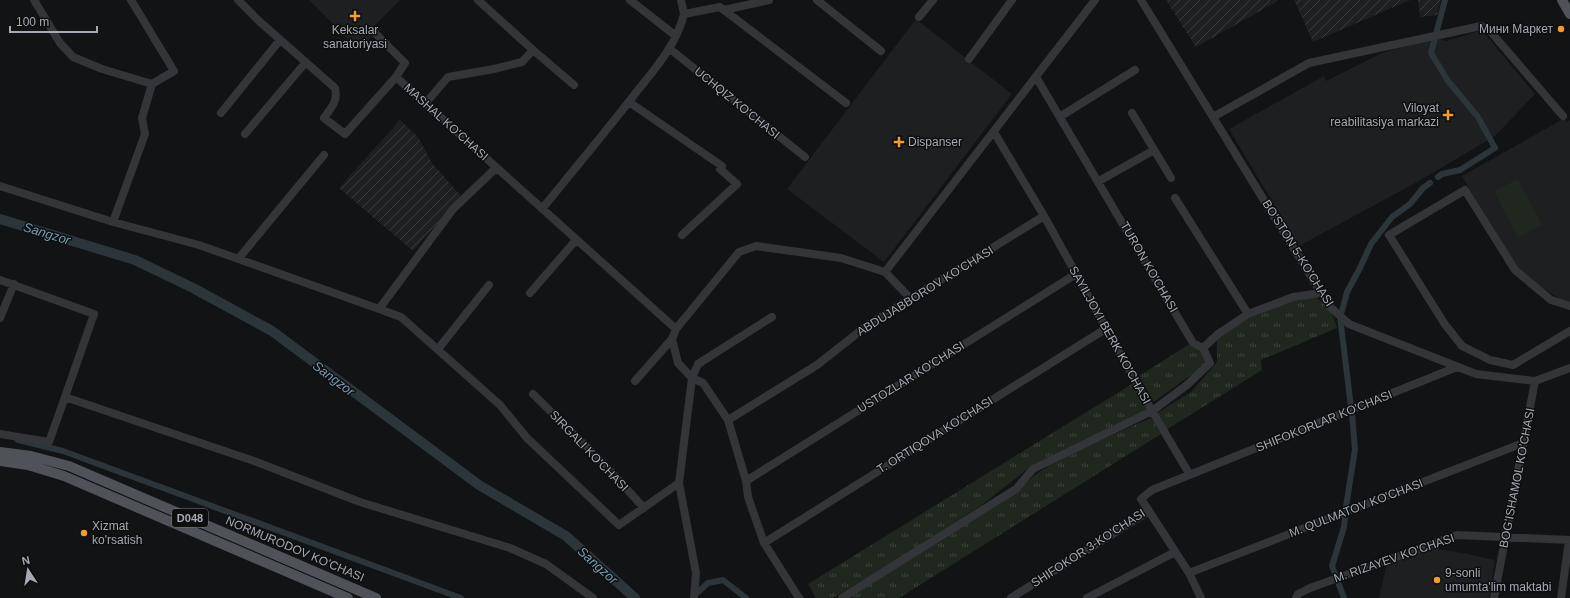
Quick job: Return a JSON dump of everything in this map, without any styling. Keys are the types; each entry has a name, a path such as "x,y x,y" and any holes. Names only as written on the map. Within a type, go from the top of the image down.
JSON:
{"main road":[{"path":"1562,0 1570,14"},
{"name":"NORMURODOV KO'CHASI","path":"0,452 31,456 69,466 376,598"},
{"name":"NORMURODOV KO'CHASI","path":"0,461 28,465 64,476 348,598"}],"street":[{"path":"34,0 60,43 73,57 102,69 152,84"},
{"path":"114,222 145,134 142,118 152,84 174,71 131,0"},
{"name":"MASHAL KO'CHASI","path":"238,0 280,40 335,88 337,96 335,102 324,118 345,134 396,77 676,329"},
{"path":"478,0 574,85"},
{"path":"630,0 676,36"},
{"path":"542,209 670,49 681,26 684,14 681,0"},
{"path":"724,10 769,0"},
{"path":"817,0 881,51"},
{"path":"919,17 933,0"},
{"path":"969,59 1012,0"},
{"path":"885,272 1095,0"},
{"name":"BO'STON 5-KO'CHASI","path":"1141,0 1329,306 1349,324 1476,374 1535,381 1570,368"},
{"path":"684,14 720,7 846,104"},
{"path":"1213,117 1310,63 1481,26 1490,31 1563,116"},
{"path":"375,33 405,63 396,77"},
{"path":"221,113 280,40"},
{"name":"UCHQIZ KO'CHASI","path":"670,49 805,157"},
{"path":"425,104 448,77 494,69 522,62 533,50"},
{"path":"246,134 306,62"},
{"path":"1061,116 1135,70"},
{"name":"TURON KO'CHASI","path":"1036,77 1061,116 1193,343 1204,348"},
{"path":"629,102 722,166 720,169 737,184 682,235"},
{"path":"1132,113 1171,178"},
{"name":"SAYILJOYI BERK KO'CHASI","path":"842,598 1016,488 1033,470 1152,411 1044,216 994,132"},
{"path":"1099,181 1154,150"},
{"path":"238,258 324,155"},
{"path":"379,309 453,210 496,168"},
{"path":"0,186 114,222 199,245 401,317 500,405 526,438 619,524 679,483"},
{"path":"1570,306 1551,300 1515,270 1465,190 1389,235 1444,323 1462,346 1490,360 1513,365 1570,331"},
{"path":"1176,198 1248,314"},
{"name":"ABDUJABBOROV KO'CHASI","path":"728,420 817,364 870,324 1044,216"},
{"path":"530,293 576,240"},
{"path":"635,381 672,339 676,329 739,252 756,246 841,258 885,272 911,299"},
{"name":"USTOZLAR KO'CHASI","path":"746,481 1076,274"},
{"path":"0,280 94,314 49,442 0,434"},
{"path":"0,318 14,284"},
{"path":"438,349 489,285"},
{"path":"1190,475 1152,411 1187,385 1210,364 1204,348 1218,334 1248,314 1293,297 1321,293"},
{"path":"694,598 696,573 679,483 692,378 698,364 772,317"},
{"name":"T. ORTIQOVA KO'CHASI","path":"764,542 1107,328"},
{"path":"672,339 678,363 692,378 703,383 728,420 746,481 748,497 764,542 799,598"},
{"name":"SHIFOKORLAR KO'CHASI","path":"1190,475 1457,367"},
{"name":"BOG'ISHAMOL KO'CHASI","path":"1494,598 1535,381"},
{"name":"SIRGALI KO'CHASI","path":"533,394 603,463 644,508"},
{"path":"65,397 254,461 360,502 510,548 546,564 593,598"},
{"name":"M. QULMATOV KO'CHASI","path":"1189,573 1524,443"},
{"name":"SHIFOKOR 3-KO'CHASI","path":"1011,598 1149,510 1141,499 1152,490 1190,475"},
{"path":"1149,510 1189,573 1200,598"},
{"name":"M. RIZAYEV KO'CHASI","path":"1296,598 1298,594 1310,588 1457,535 1569,540"},
{"path":"1561,598 1569,540"},
{"path":"1088,598 1175,552"}],"shaded area":[{"name":"Keksalar sanatoriyasi","path":"309,0 400,0 369,31 372,36 359,50"},
{"path":"1166,0 1277,0 1278,1 1196,47"},
{"path":"1294,0 1410,0 1313,42"},
{"path":"1418,0 1441,0 1437,15 1420,17"},
{"name":"Dispanser","path":"916,19 1012,94 884,262 787,189"},
{"path":"1482,30 1535,94 1495,136 1419,181 1299,246 1229,129 1324,76 1326,81 1382,53 1434,38 1447,41"},
{"path":"1565,118 1567,122 1570,120 1570,302 1560,299 1533,282 1515,265 1462,176"},
{"path":"400,120 418,137 432,163 461,196 413,251 339,188"},
{"name":"9-sonli umumta'lim maktabi","path":"1431,548 1495,560 1489,598 1379,598 1387,563"}],"green space":[{"path":"1518,179 1542,225 1518,238 1494,191"},
{"path":"1312,297 1321,301 1325,305 1334,318 1337,328 1261,360 1262,370 1166,430 1157,413 1191,392 1217,362 1217,337 1239,323 1262,312 1299,299"},
{"path":"1188,345 1198,348 1207,363 1154,402 1139,376"},
{"path":"1132,384 1147,410 1034,464 983,504 908,553 833,598 816,598 808,584"},
{"path":"1151,418 1161,434 899,598 849,598 1018,492 1031,478 1045,468 1114,434"}],"waterway":[{"path":"1438,177 1442,174 1460,170 1495,148 1478,117 1448,81 1431,53 1445,0"},
{"path":"1342,311 1347,292 1371,244 1392,217 1410,204 1423,188 1430,183"},
{"name":"Sangzor","path":"0,219 135,260 193,288 272,331 479,485 566,536 635,598"},
{"path":"1340,317 1351,407"},
{"path":"1346,507 1355,449 1352,414"},
{"path":"18,440 63,451 461,598"},
{"path":"1335,574 1332,566 1344,527 1345,518"},
{"path":"697,593 708,583 723,580 746,598"},
{"path":"1338,582 1344,598"}],"place":[{"name":"Keksalar sanatoriyasi","path":"355,16"},
{"name":"Мини Маркет","path":"1561,29"},
{"name":"Viloyat reabilitasiya markazi","path":"1448,115"},
{"name":"Dispanser","path":"899,142"},
{"name":"Xizmat ko'rsatish","path":"84,533"},
{"name":"9-sonli umumta'lim maktabi","path":"1437,580"}]}
